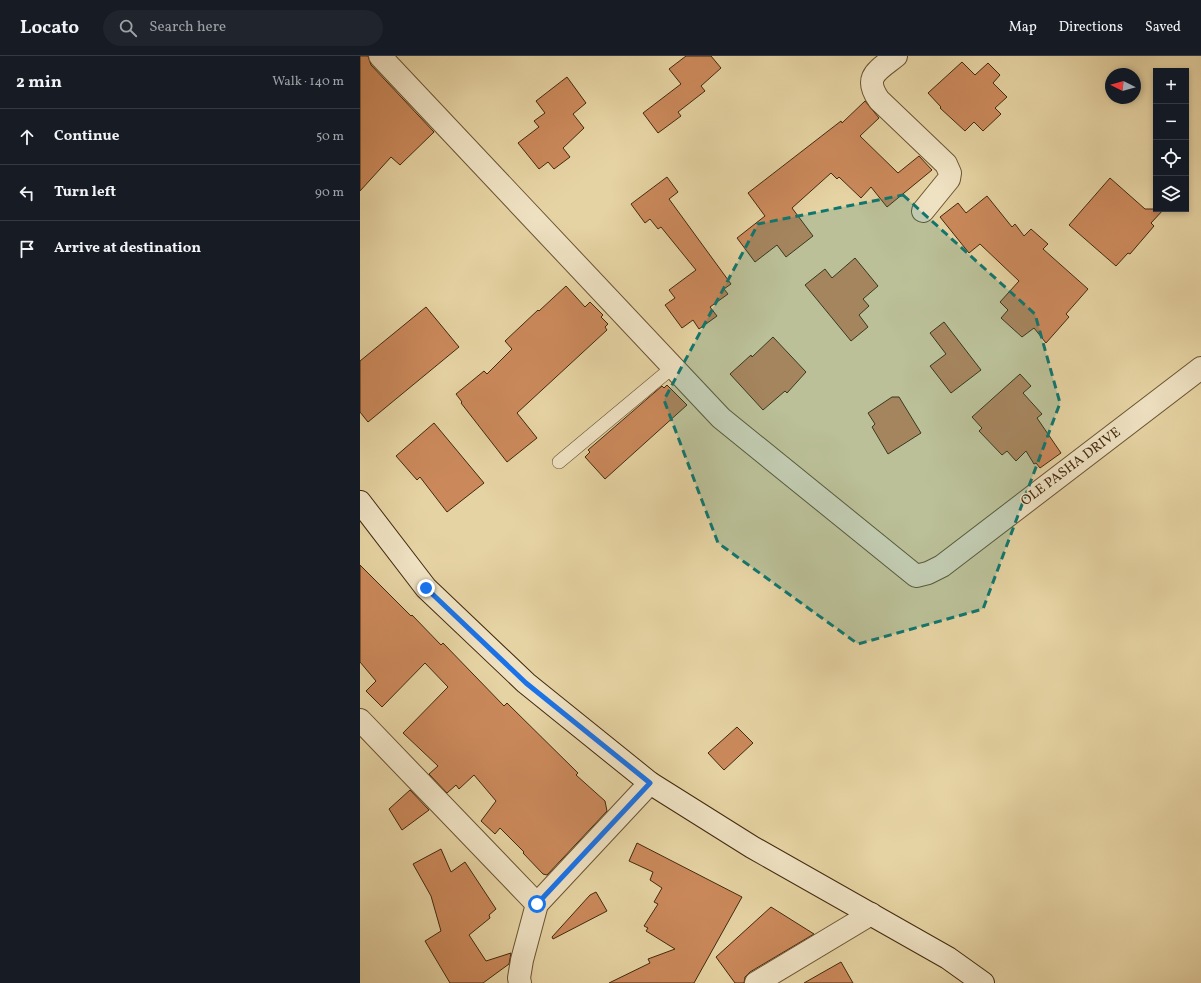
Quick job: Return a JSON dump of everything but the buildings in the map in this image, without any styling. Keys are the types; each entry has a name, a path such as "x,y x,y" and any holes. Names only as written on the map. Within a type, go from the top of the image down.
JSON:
{"street":[{"path":"380,56 673,366"},
{"path":"896,56 873,75 871,81 872,90 878,100 946,164 950,173 949,179 923,210"},
{"name":"OLE PASHA DRIVE","path":"673,366 721,418 916,576 928,574 942,566 1201,368"},
{"path":"360,503 426,588 526,683 650,783 752,847 948,958 983,983"},
{"path":"360,720 537,904"},
{"path":"520,983 519,978 522,960 537,904 650,783"},
{"path":"756,983 872,914"}],"lane":[{"path":"559,462 673,366"}],"highlighted area":[{"path":"903,195 1035,314 1060,403 983,609 858,644 718,543 664,400 758,224"}],"route":[{"path":"426,588 526,683 650,783 537,904"}]}
